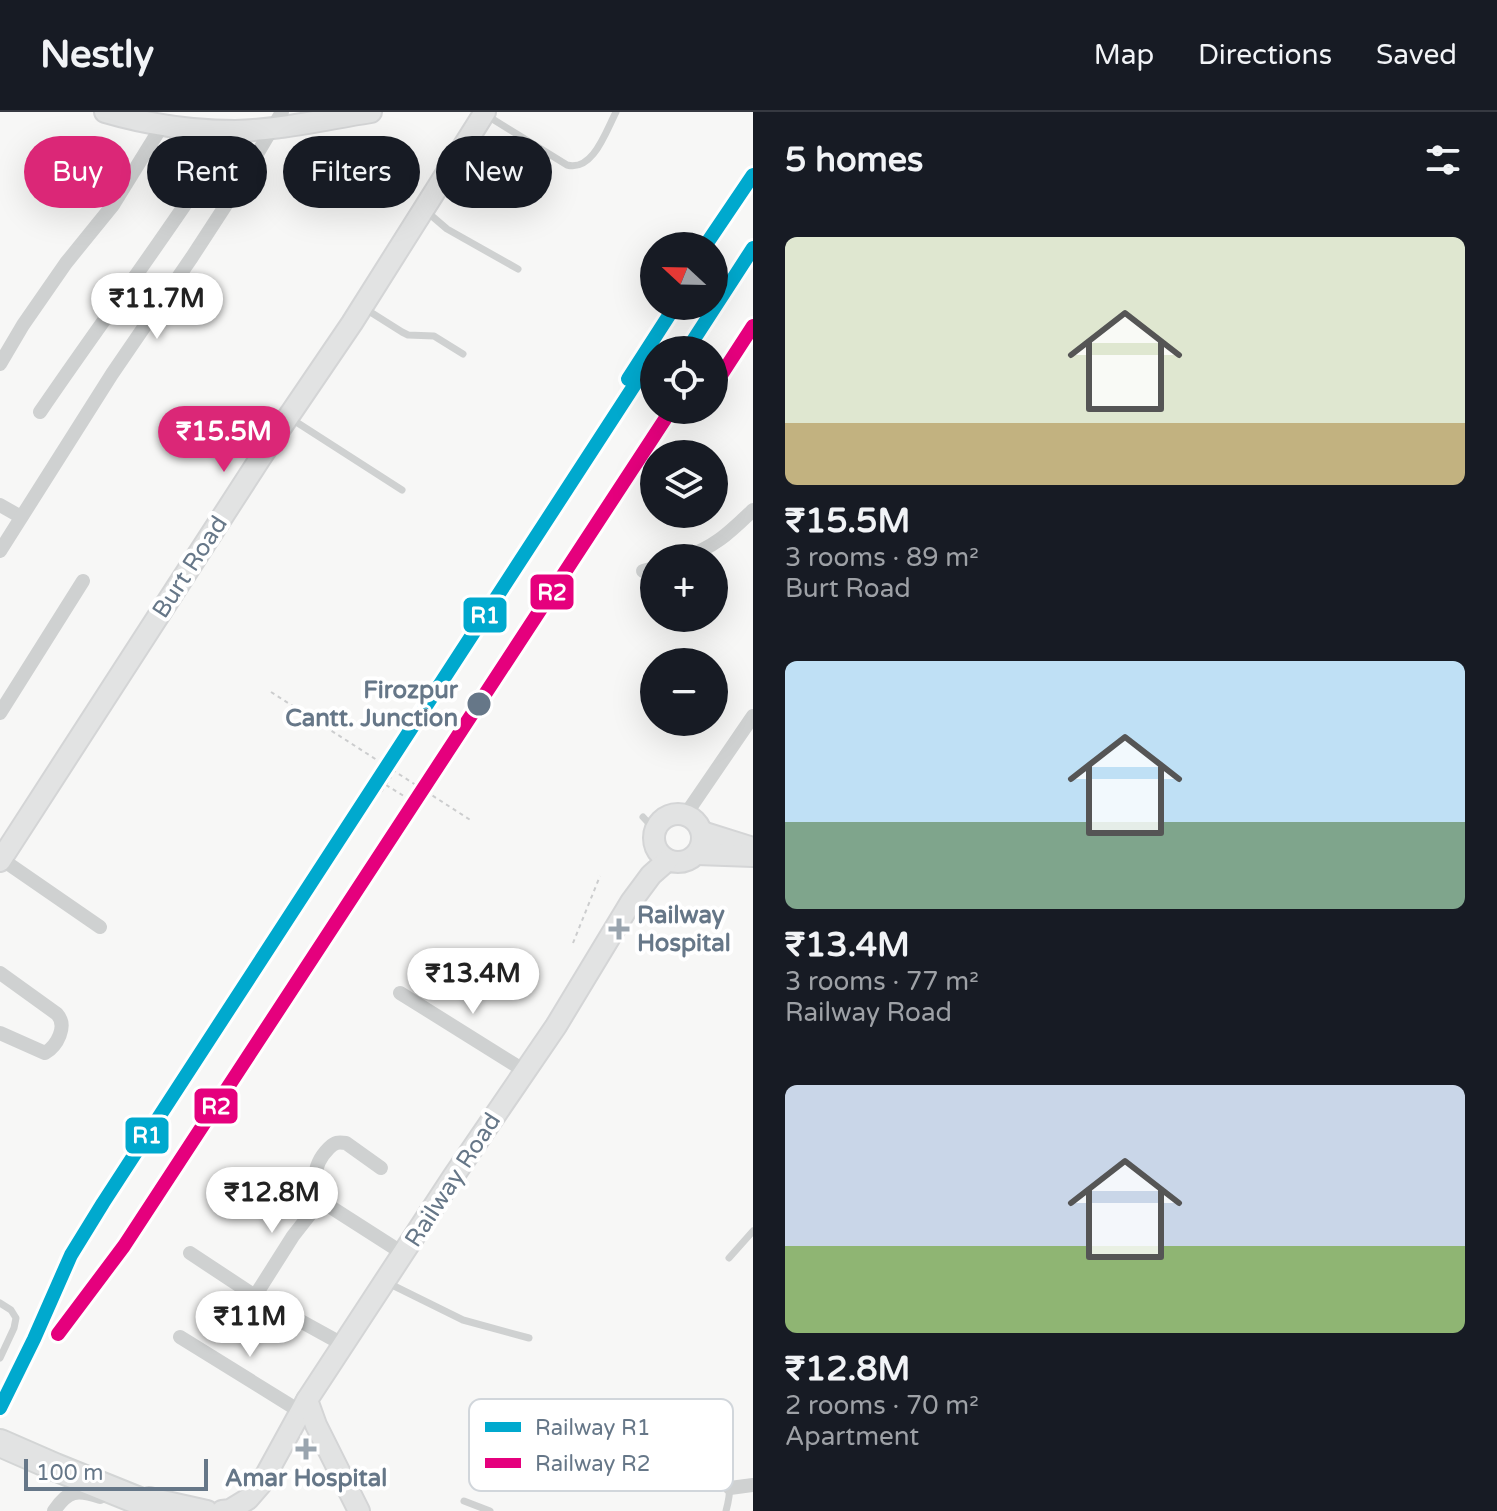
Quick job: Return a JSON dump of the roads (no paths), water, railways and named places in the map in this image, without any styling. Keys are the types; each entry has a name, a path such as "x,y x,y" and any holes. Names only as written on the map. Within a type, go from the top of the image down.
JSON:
{"highway":[{"path":"0,1443 164,1511"}],"street":[{"path":"105,112 163,124 192,120 234,131 269,120 371,112"},
{"name":"Burt Road","path":"1,859 425,210 484,113"},
{"path":"0,551 112,374 218,218 269,120"},
{"path":"0,364 66,263 113,205 163,124"},
{"path":"40,412 167,233 234,131"},
{"path":"0,505 21,517"},
{"path":"713,544 747,526 753,510"},
{"path":"0,713 83,581"},
{"path":"686,814 753,716"},
{"path":"697,854 702,843 702,832 696,821 686,814 674,813 649,823 658,853 668,860 683,862 697,854 753,856"},
{"path":"702,832 753,848"},
{"path":"1,859 100,927"},
{"name":"Railway Road","path":"222,1511 230,1510 248,1499 261,1484 304,1406 556,1026 631,902 651,875 668,860"},
{"path":"0,973 57,1014 63,1024 50,1051 45,1053 0,1033"},
{"path":"400,993 525,1071"},
{"path":"381,1168 346,1143 333,1144 316,1166 317,1188 329,1206 404,1254"},
{"path":"255,1296 293,1236 322,1199"},
{"path":"190,1253 255,1296 344,1345"},
{"path":"180,1337 304,1406 359,1511"},
{"path":"91,1481 207,1511"},
{"path":"733,1488 753,1485"},
{"path":"54,1511 68,1494 77,1491 131,1511"}],"lane":[{"path":"484,113 567,165 576,167 592,156 616,112"},
{"path":"425,210 447,229 518,269"},
{"path":"362,307 408,335 434,336 463,354"},
{"path":"288,417 402,490"},
{"path":"729,1258 753,1231"},
{"path":"386,1282 463,1320 529,1338"},
{"path":"0,1303 11,1310 16,1318 0,1358"},
{"path":"726,1511 729,1491"},
{"path":"464,1501 490,1511"}],"rail line":[{"name":"R1","path":"714,232 753,175"},
{"name":"R1","path":"696,336 753,248"},
{"name":"R1","path":"628,379 666,320"},
{"name":"R2","path":"728,364 753,326"},
{"name":"R1","path":"0,1408 71,1255 103,1203 640,377"},
{"name":"R2","path":"58,1334 124,1246 662,424"}],"place":[{"name":"Firozpur Cantt. Junction","path":"479,704"},
{"name":"Railway Hospital","path":"619,929"},
{"name":"Amar Hospital","path":"306,1449"}]}
